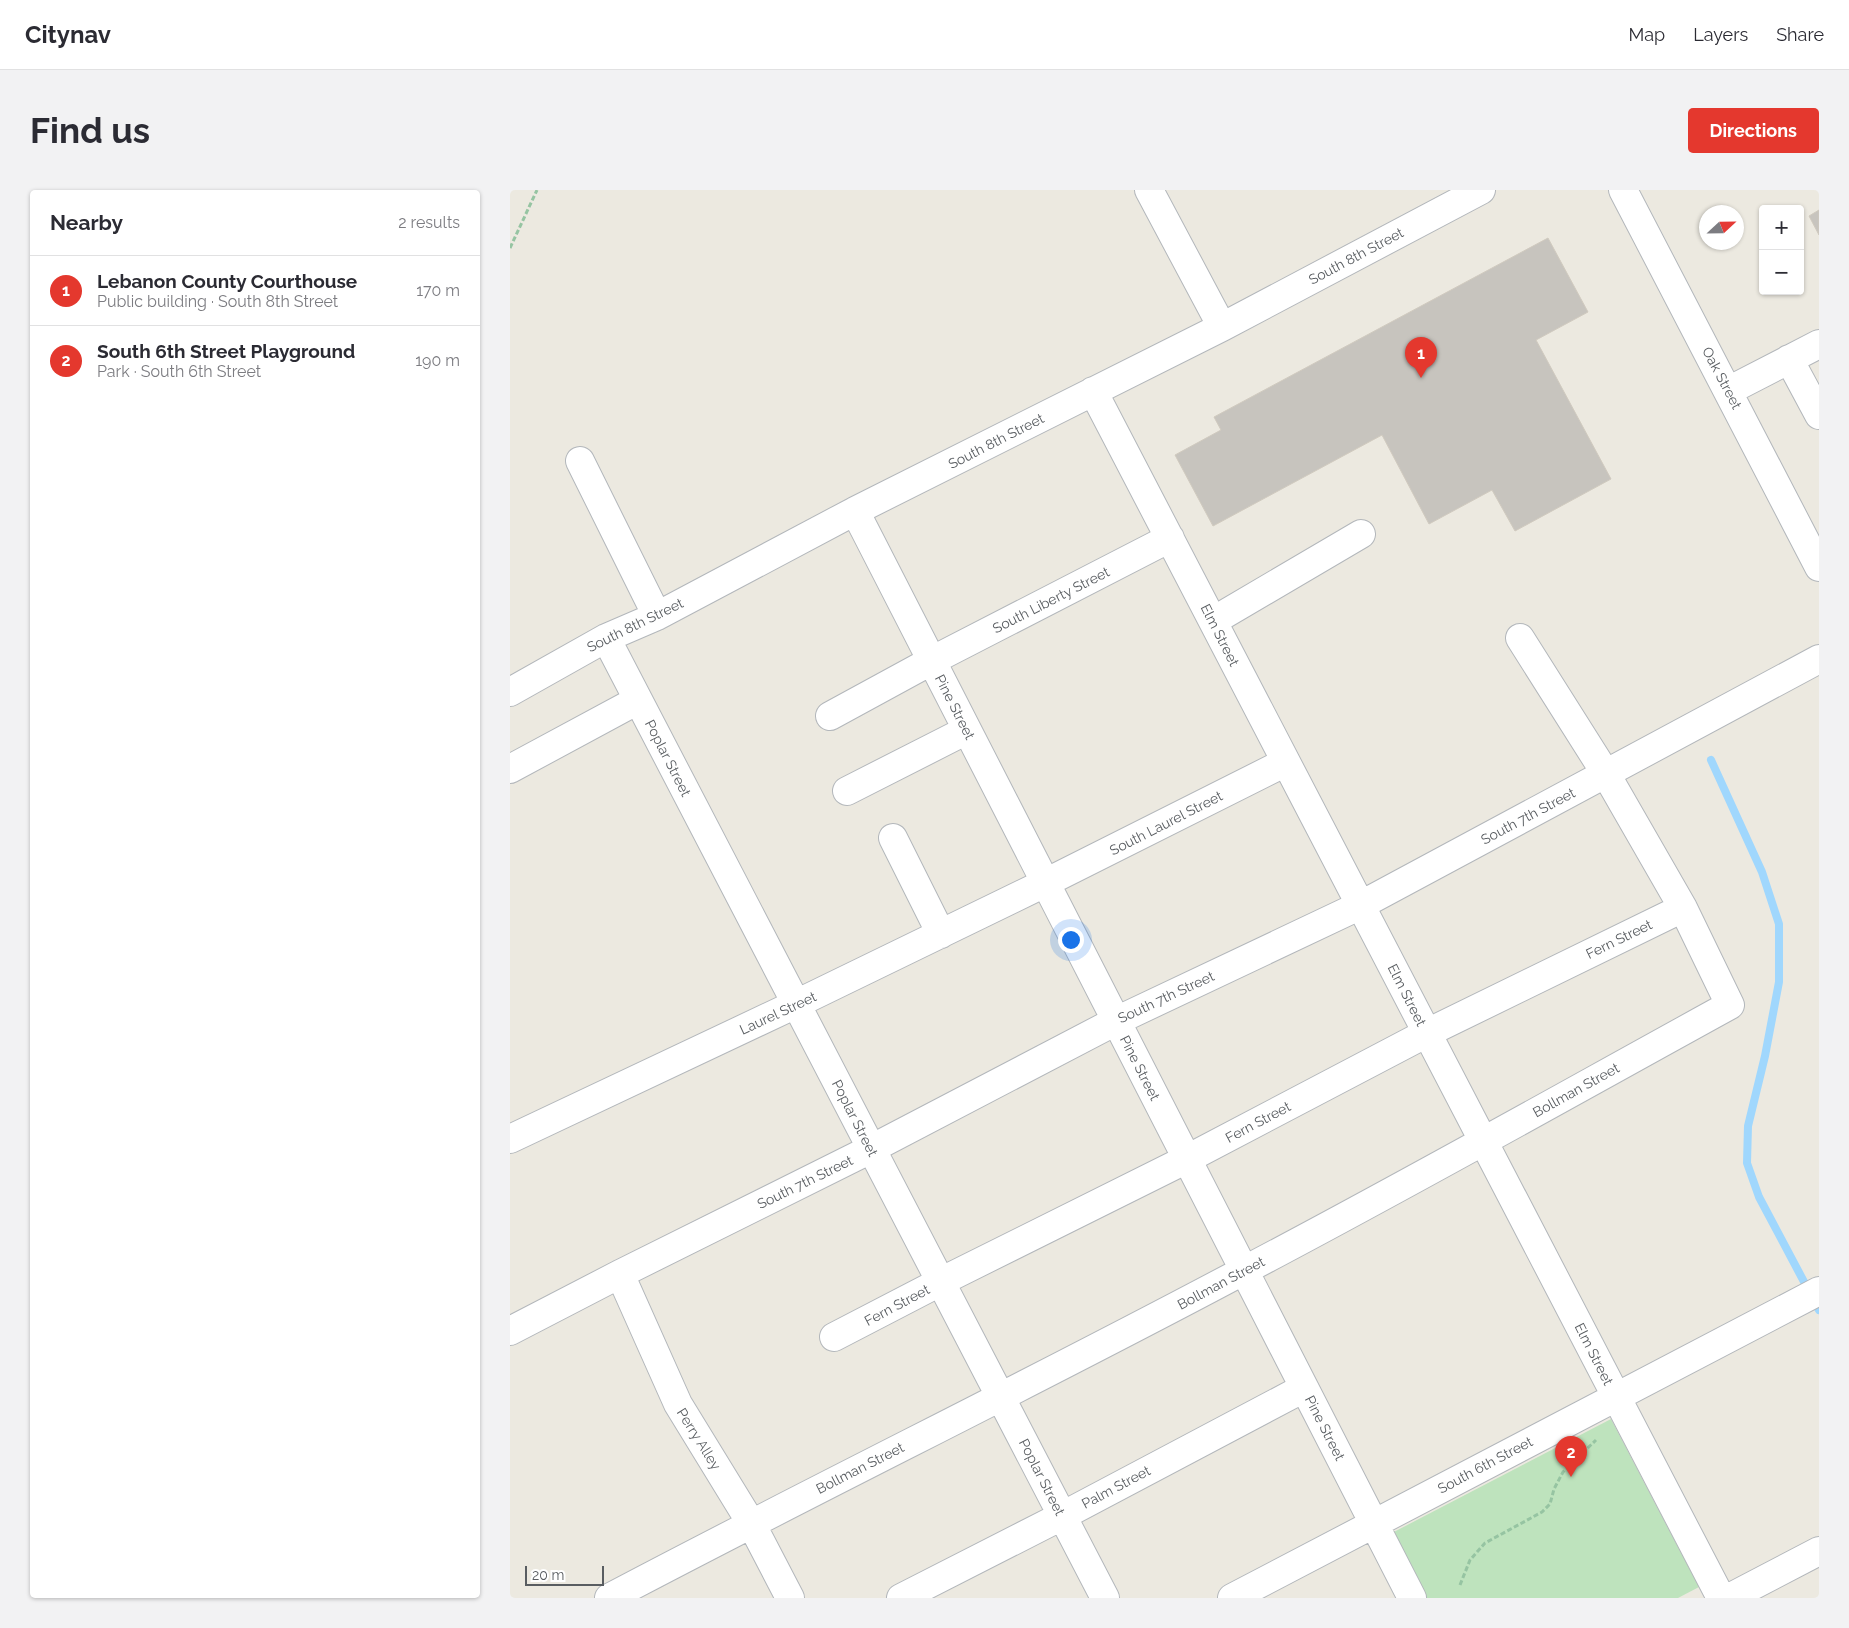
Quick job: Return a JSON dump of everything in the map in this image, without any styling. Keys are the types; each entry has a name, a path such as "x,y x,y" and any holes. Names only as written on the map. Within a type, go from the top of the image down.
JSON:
{"street":[{"path":"1149,190 1222,327"},
{"name":"South 8th Street","path":"510,692 606,638 657,616 855,511 1222,327 1481,190"},
{"name":"Oak Street","path":"1623,190 1819,567"},
{"path":"1728,391 1819,344"},
{"path":"1789,359 1819,415"},
{"name":"Elm Street","path":"1094,391 1721,1598"},
{"path":"580,461 657,616"},
{"name":"Pine Street","path":"855,511 1412,1598"},
{"path":"1213,621 1361,534"},
{"name":"South Liberty Street","path":"830,716 931,661 1170,538"},
{"name":"Poplar Street","path":"606,638 1105,1598"},
{"path":"1520,638 1606,774 1682,908"},
{"name":"South 7th Street","path":"510,1331 871,1149 1116,1021 1361,905 1819,659"},
{"path":"510,769 638,700"},
{"path":"847,791 967,730"},
{"name":"South Laurel Street","path":"1046,883 1286,762"},
{"path":"893,838 941,934"},
{"name":"Laurel Street","path":"510,1139 1046,883"},
{"name":"Fern Street","path":"834,1338 940,1282 1187,1159 1427,1033 1682,908"},
{"name":"Bollman Street","path":"608,1598 1244,1271 1730,1005 1682,908"},
{"name":"Perry Alley","path":"620,1274 678,1404 751,1523 790,1598"},
{"name":"South 6th Street","path":"1232,1598 1819,1291"},
{"name":"Palm Street","path":"901,1598 1062,1516 1304,1388"},
{"path":"1729,1598 1819,1551"}],"path":[{"path":"510,248 536,190"},
{"path":"1460,1585 1470,1560 1485,1543 1542,1512 1550,1504 1554,1489 1563,1472 1602,1434"}],"green space":[{"path":"1611,1419 1699,1587 1678,1598 1423,1598 1390,1534"}],"building":[{"path":"1819,210 1819,235 1809,216"},
{"path":"1548,238 1588,312 1536,340 1611,479 1515,531 1492,490 1429,524 1382,435 1213,526 1175,455 1221,430 1214,417"}],"waterway":[{"path":"1711,760 1762,872 1779,924 1779,982 1765,1056 1748,1126 1747,1163 1759,1197 1819,1310"}],"place":[{"name":"Lebanon County Courthouse","path":"1421,378"},
{"name":"South 6th Street Playground","path":"1571,1477"}]}
